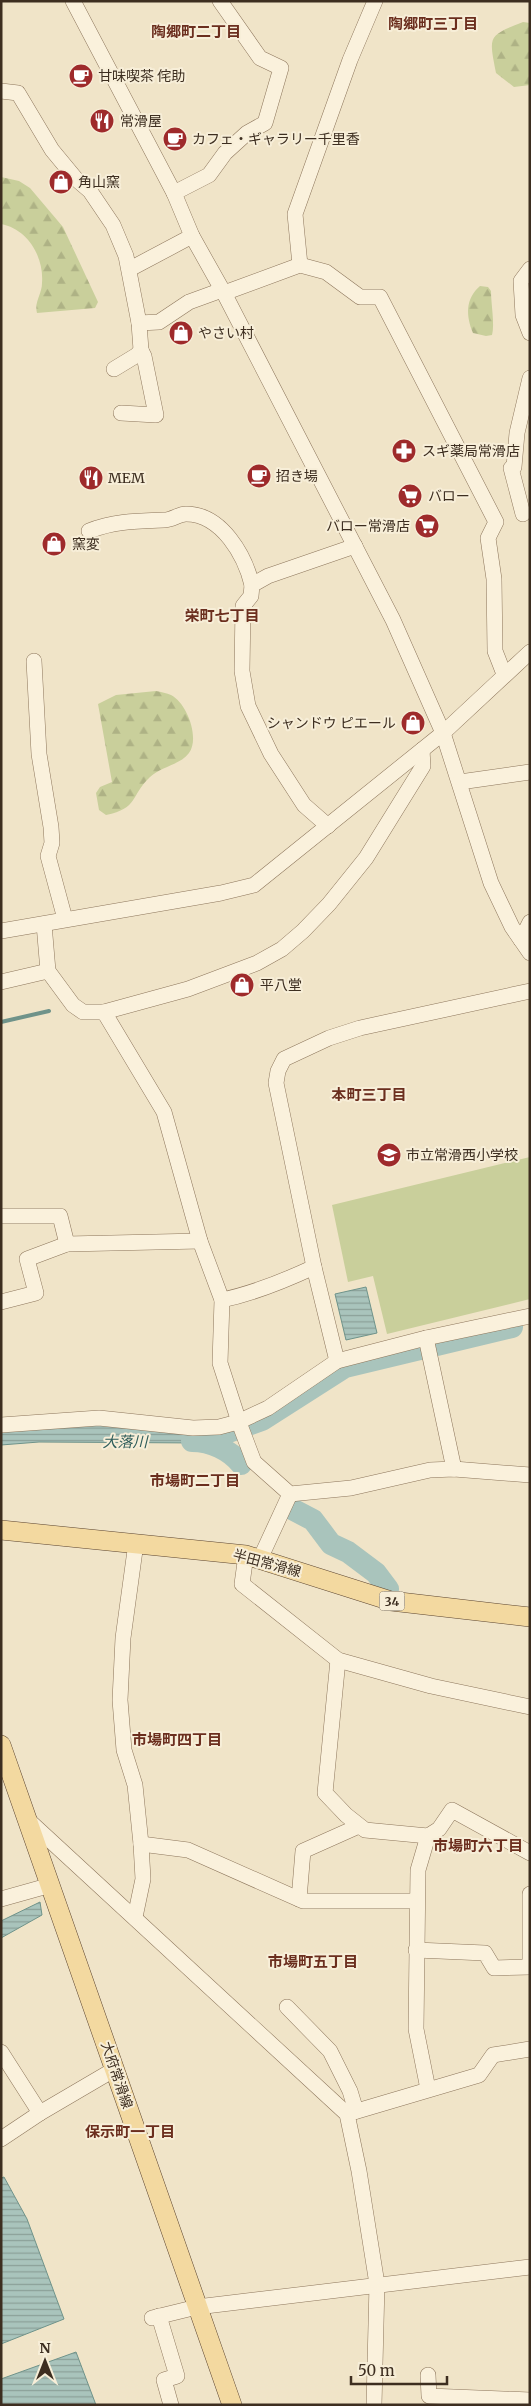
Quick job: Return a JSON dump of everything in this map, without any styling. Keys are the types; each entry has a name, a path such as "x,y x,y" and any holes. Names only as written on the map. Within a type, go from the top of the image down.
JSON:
{"main road":[{"name":"半田常滑線","path":"1,1530 253,1557 391,1600 530,1617"},
{"name":"大府常滑線","path":"1,1745 232,2405"}],"street":[{"path":"73,1 174,193 192,236 393,620 443,733 492,883 512,927 530,953"},
{"path":"174,193 209,175 225,153 247,133 266,123 281,68 260,58 220,1"},
{"path":"300,265 296,214 350,60 375,1"},
{"path":"1,91 18,93 52,150 76,179 90,191 113,225 130,268 140,323 141,350 144,356 156,415 121,413"},
{"path":"130,268 192,236"},
{"path":"140,323 159,322 189,302 300,265 326,272 360,298 380,298 496,522"},
{"path":"530,269 521,281 522,315 530,333"},
{"path":"114,369 137,355 141,350"},
{"path":"504,674 495,651 494,579 488,538 496,522 526,514 512,468 514,467 517,433 530,378"},
{"path":"89,531 104,525 139,520 166,520 186,514 202,518 217,526 235,543 247,565 252,585 251,596 243,606 242,676 248,706 271,754 304,805 328,826"},
{"path":"252,585 268,576 355,546"},
{"path":"1,931 221,893 254,885 443,733 504,674 530,652"},
{"path":"34,661 39,754 51,827 52,843 48,856 65,919"},
{"path":"44,924 48,971 73,1005 83,1012 104,1012 188,989 257,963 289,943 329,904 366,858 423,766 422,750"},
{"path":"460,782 530,772"},
{"path":"521,940 530,922"},
{"path":"1,982 48,971"},
{"path":"337,1360 314,1267 276,1083 278,1071 284,1059 329,1038 360,1028 530,991"},
{"path":"104,1012 164,1112 200,1241 222,1300 220,1363 254,1462 290,1494 352,1488 416,1472 454,1469 530,1475"},
{"path":"1,1216 60,1216 67,1244"},
{"path":"1,1302 36,1293 27,1259 67,1244 200,1241"},
{"path":"222,1300 242,1296 314,1267"},
{"path":"1,1425 99,1418 193,1428 219,1426 241,1428 337,1360 530,1316"},
{"path":"426,1339 454,1469"},
{"path":"290,1494 253,1557 242,1584 338,1660 431,1686 530,1707"},
{"path":"135,1917 143,1880 141,1844 135,1785 124,1750 120,1700 123,1638 136,1543"},
{"path":"338,1660 325,1793 346,1815 365,1830 428,1836 439,1829 452,1810 530,1853"},
{"path":"26,1818 135,1917 205,1984 351,2113"},
{"path":"299,1900 303,1851 359,1826"},
{"path":"428,1836 418,1870 416,1950 416,2029 428,2089"},
{"path":"141,1844 188,1850 299,1900 417,1901"},
{"path":"2,1897 50,1885"},
{"path":"530,1894 530,1960"},
{"path":"416,1950 485,1953 494,1968 530,1967"},
{"path":"286,2007 330,2051 350,2091 359,2171 377,2284 374,2405"},
{"path":"351,2113 479,2075 492,2055 530,2049"},
{"path":"1,2052 40,2113"},
{"path":"1,2139 40,2113 115,2069"},
{"path":"171,2405 164,2380 176,2376 156,2317 197,2307 530,2267"},
{"path":"428,2375 429,2396 530,2400"}],"green space":[{"path":"523,22 530,23 530,85 514,87 496,73 492,44 493,39 497,35"},
{"path":"1,177 19,181 30,188 63,227 98,302 95,308 37,313 36,309 42,283 40,264 37,254 26,238 11,227 1,224"},
{"path":"480,286 488,287 491,291 492,335 486,336 473,333 469,320 469,302"},
{"path":"156,691 171,695 182,705 190,721 193,739 192,747 189,753 181,760 150,777 124,809 106,815 99,810 96,793 100,787 112,782 98,704 116,695"},
{"path":"530,1157 530,1299 387,1334 373,1276 348,1282 332,1205"}],"water":[{"path":"366,1287 377,1333 346,1340 335,1294"},
{"path":"99,1422 230,1431 216,1441 220,1448 201,1443 39,1442 1,1445 1,1428"},
{"path":"40,1902 42,1915 1,1938 1,1921"},
{"path":"4,2177 27,2219 64,2319 1,2344 1,2178"},
{"path":"76,2352 96,2405 1,2405 1,2379"}],"waterway":[{"path":"1,1022 49,1011"},
{"path":"226,1433 262,1420 345,1367 512,1327"},
{"name":"大落川","path":"192,1441 220,1447 241,1464"},
{"name":"大落川","path":"292,1509 313,1520 331,1544 348,1552 376,1573 388,1589"}],"place":[{"name":"甘味喫茶 侘助","path":"81,76"},
{"name":"常滑屋","path":"102,121"},
{"name":"カフェ・ギャラリー千里香","path":"175,139"},
{"name":"角山窯","path":"61,182"},
{"name":"やさい村","path":"181,333"},
{"name":"スギ薬局常滑店","path":"404,451"},
{"name":"招き場","path":"259,476"},
{"name":"MEM","path":"91,478"},
{"name":"バロー","path":"410,496"},
{"name":"バロー常滑店","path":"427,526"},
{"name":"窯変","path":"54,544"},
{"name":"シャンドウ ピエール","path":"413,723"},
{"name":"平八堂","path":"242,985"},
{"name":"市立常滑西小学校","path":"389,1155"}],"district":[{"name":"陶郷町三丁目","path":"433,23"},
{"name":"陶郷町二丁目","path":"196,31"},
{"name":"栄町七丁目","path":"222,615"},
{"name":"本町三丁目","path":"369,1094"},
{"name":"市場町二丁目","path":"195,1480"},
{"name":"市場町四丁目","path":"177,1739"},
{"name":"市場町六丁目","path":"478,1845"},
{"name":"市場町五丁目","path":"313,1961"},
{"name":"保示町一丁目","path":"130,2131"}]}
